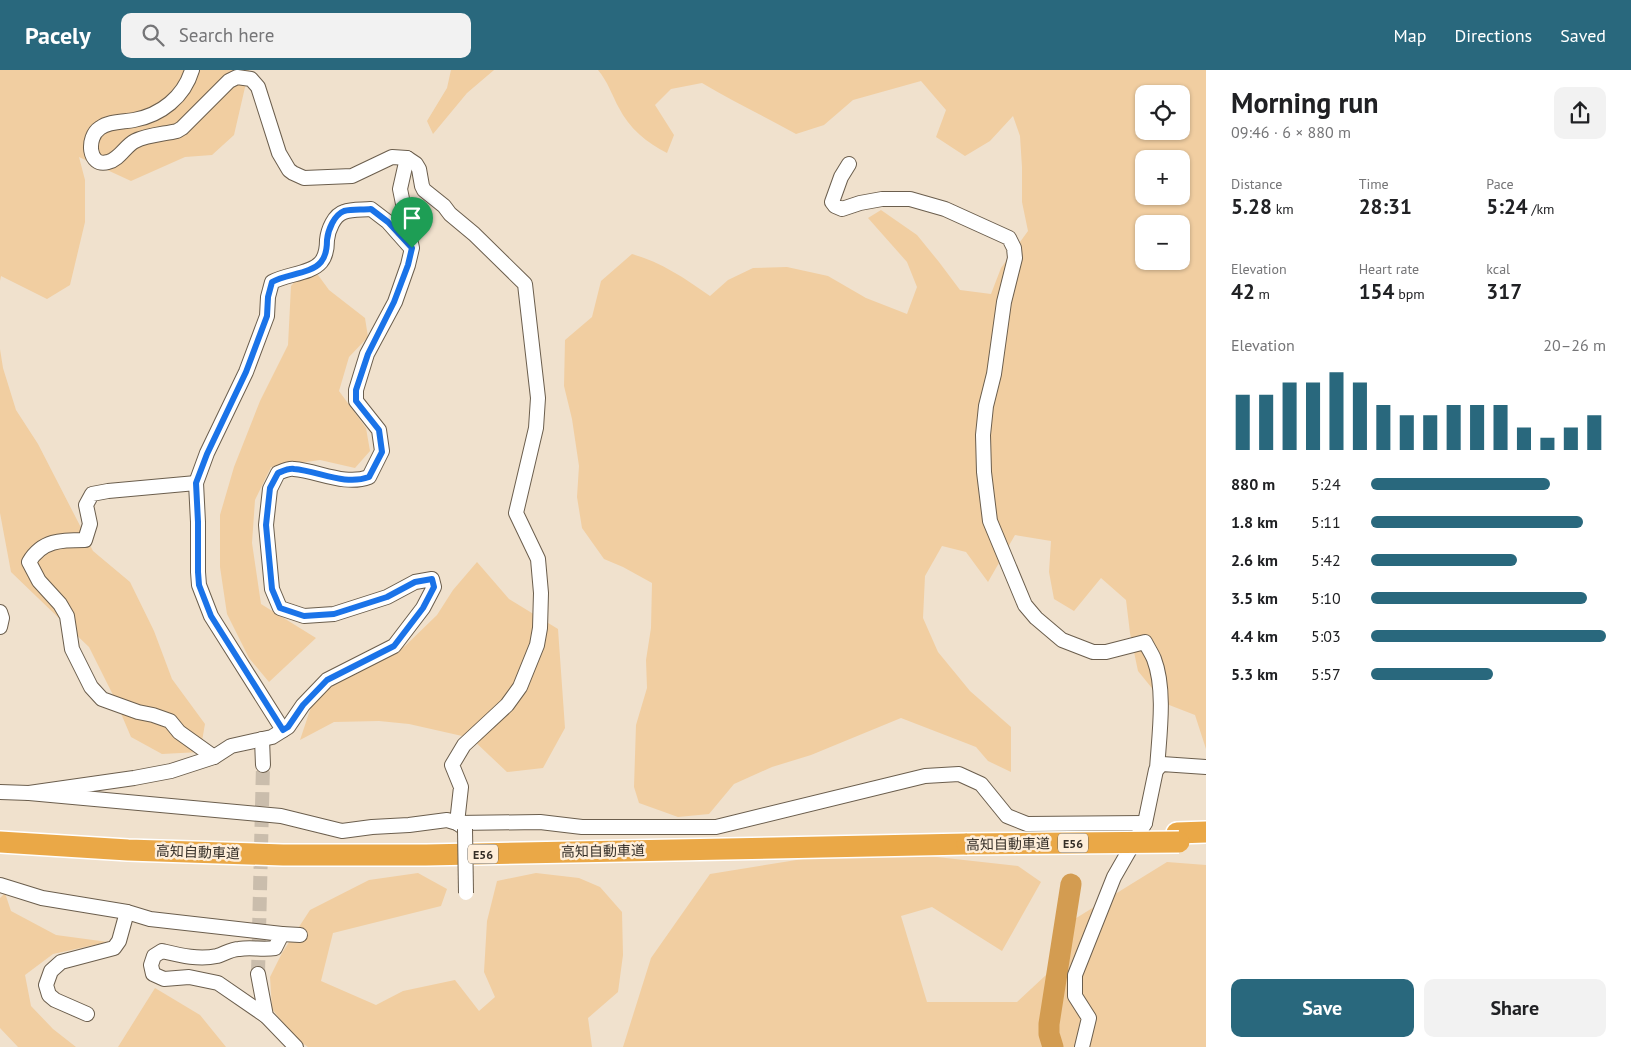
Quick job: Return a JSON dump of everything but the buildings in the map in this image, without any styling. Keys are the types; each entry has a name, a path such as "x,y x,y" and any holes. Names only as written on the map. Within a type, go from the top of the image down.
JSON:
{"highway":[{"name":"高知自動車道","path":"0,832 274,844 501,844 820,837 967,840"},
{"name":"高知自動車道","path":"0,842 128,850 283,855 435,855 967,840 1178,837 1206,832"},
{"name":"高知自動車道","path":"1178,837 1206,842"}],"street":[{"path":"192,70 186,85 174,101 168,105 140,119 110,123 100,127 90,142 91,152 96,160 100,162 115,160 135,141 177,131 222,87 237,77 251,79 258,87 279,152 289,170 293,173 304,178 352,176 392,157 407,158 416,164 419,169 424,190 444,206 450,214 525,284 538,398 536,428 516,513 538,559 541,593 540,628 537,645 520,687 506,705 464,745 452,765 461,787 461,826 466,893"},
{"path":"29,793 171,771 214,756 231,746 272,737 283,730 296,717 303,705 327,680 394,646 423,608 434,587 432,579 415,582 387,597 334,614 304,616 280,608 272,589 266,525 270,488 278,473 292,468 359,481 369,477 382,452 379,430 356,401 356,390 368,354 394,302 408,265 412,248 400,189 407,158"},
{"path":"849,164 841,177 832,202 835,206 842,209 882,199 910,199 945,209 1009,238 1014,248 1015,258 1004,302 994,374 986,406 983,435 984,472 990,521 1025,605 1036,618 1062,640 1093,652 1106,652 1144,642 1154,660 1160,689 1161,722 1157,769 1145,823 1114,877 1075,975 1075,996 1089,1018 1082,1047"},
{"path":"283,730 211,616 199,585 196,483 207,454 246,372 267,316 268,297 272,282 280,277 307,271 321,262 327,249 328,238 334,220 344,212 371,209 388,222 412,248"},
{"path":"196,483 108,490 92,494 86,505 90,524 85,540 60,540 47,545 34,552 29,562 39,581 60,604 67,616 72,649 91,687 102,699 170,722 179,732 214,756"},
{"path":"0,612 2,618 0,627"},
{"path":"262,739 263,765"},
{"path":"1157,769 1162,764 1206,767"},
{"path":"0,792 281,816 342,831 447,820 461,826 540,822 582,827 716,827 925,776 959,774 981,784 1008,816 1027,824 1145,823"},
{"path":"0,885 42,898 127,912 150,919 300,935"},
{"path":"87,1014 55,1000 49,995 46,985 52,971 61,962 114,948 120,941 127,912"},
{"path":"282,934 275,948 238,949 217,956 202,958 162,951 154,956 151,965 153,974 164,979 189,977 218,983 266,1016 296,1047"},
{"path":"258,974 266,1016"}],"shaded area":[{"path":"0,70 249,70 234,135 212,155 185,157 131,181 79,157 85,180 85,222 70,285 47,299 1,276 0,281"},
{"path":"451,70 494,70 467,93 433,134 427,121 447,88"},
{"path":"598,70 1206,70 1206,749 1195,715 1164,703 1138,671 1130,633 1126,600 1101,578 1074,611 1054,599 1049,572 1051,541 1015,535 988,582 966,552 942,546 925,576 923,618 938,652 970,691 1011,727 1011,772 988,761 976,747 901,718 811,755 772,767 734,784 709,814 678,817 639,803 634,787 636,725 647,688 646,660 651,628 652,583 604,559 582,528 577,497 579,466 572,419 564,386 565,340 592,317 601,281 632,254 663,266 710,296 728,280 753,268 787,267 828,276 866,298 907,314 917,287 907,262 868,218 881,210 917,235 960,290 991,294 1001,268 1028,231 1022,202 1020,136 1013,116 990,141 965,156 936,137 946,110 921,81 853,100 824,125 796,134 702,83 671,89 655,105 674,135 667,153 652,145 633,128 623,115"},
{"path":"310,264 329,290 365,318 368,337 349,357 339,391 366,428 370,451 355,468 320,460 271,467 255,500 252,543 261,604 316,638 269,682 249,658 227,614 220,567 220,515 234,467 260,401 288,345 291,286"},
{"path":"0,349 3,368 16,410 38,444 93,551 130,582 154,631 172,679 205,724 200,752 162,754 131,737 114,697 89,647 11,572 0,513"},
{"path":"477,562 509,599 558,629 565,728 543,768 507,772 471,738 409,724 379,721 334,722 300,740 315,695 405,646 437,615 453,590"},
{"path":"865,849 1018,866 1041,882 1002,951 932,907 901,916 927,1002 1017,1002 1046,975 1073,920 1167,862 1206,865 1206,1047 623,1047 651,958 710,874"},
{"path":"418,873 447,889 441,906 333,933 321,981 376,1005 403,991 455,980 479,1011 495,997 484,972 487,921 497,881 536,873 579,878 600,887 622,912 623,955 618,992 588,1018 592,1047 308,1047 295,1038 272,1009 270,977 282,953 310,910 369,880"},
{"path":"5,893 11,911 56,935 108,942 53,954 25,975 31,1006 53,1029 76,1047 18,1047 0,1028 0,898"},
{"path":"155,988 200,1015 226,1047 118,1047"}],"waterway":[{"path":"1053,1047 1049,1034 1049,1024 1071,884"}],"tunnel":[{"path":"258,974 263,765"}],"route":[{"path":"371,209 388,222 412,248 408,265 394,302 368,354 356,390 356,401 379,430 382,452 369,477 359,481 292,468 278,473 270,488 266,525 272,589 280,608 304,616 334,614 387,597 415,582 432,579 434,587 423,608 394,646 327,680 303,705 288,727 283,730 211,616 199,585 196,483 207,454 246,372 267,316 268,297 272,282 280,277 307,271 321,262 327,249 328,238 334,220 344,212 371,209"}]}
